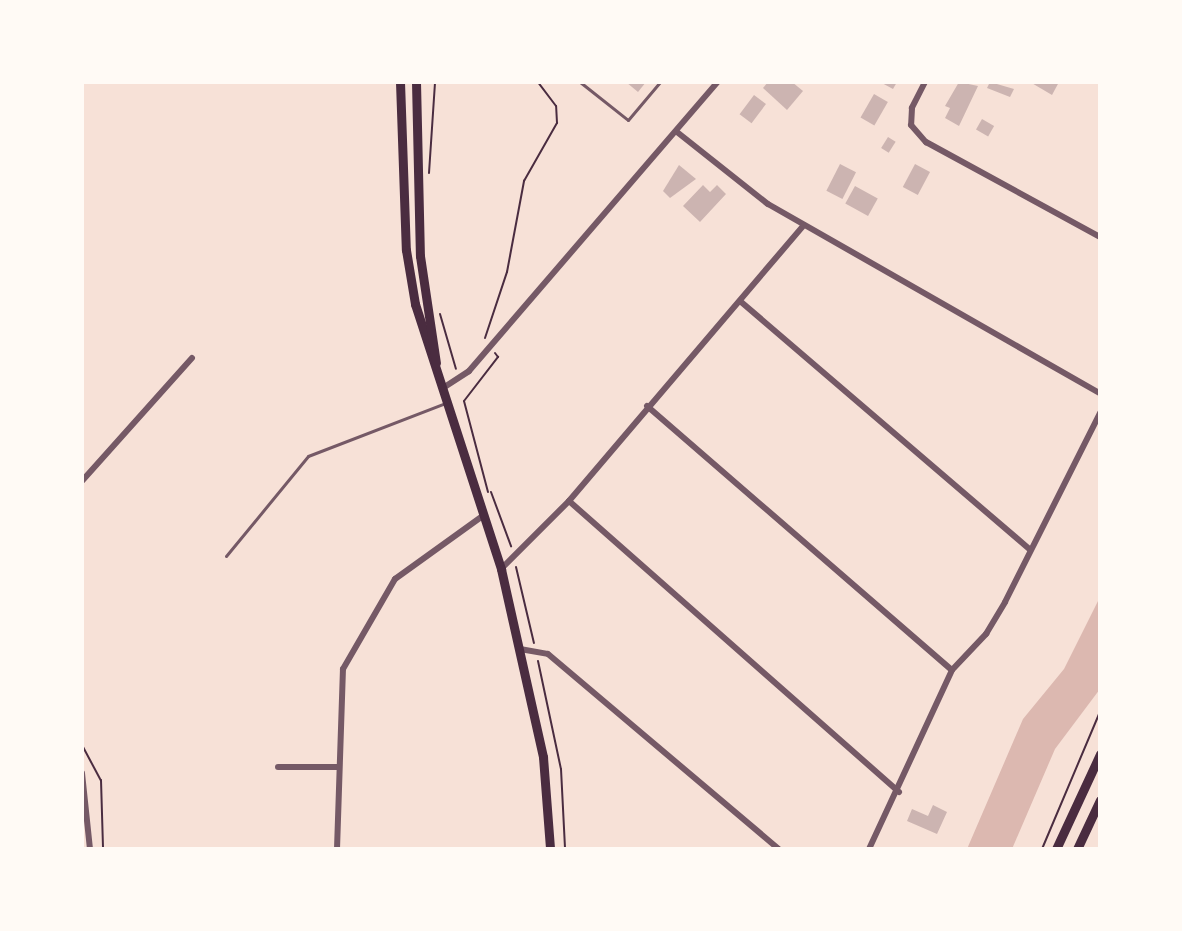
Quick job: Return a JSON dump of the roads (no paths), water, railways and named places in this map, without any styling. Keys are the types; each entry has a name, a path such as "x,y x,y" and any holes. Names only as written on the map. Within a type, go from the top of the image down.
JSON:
{"main road":[{"path":"400,82 406,250 424,343 443,388 501,569 547,777 550,849"},
{"path":"416,82 420,256 437,375"},
{"path":"1056,849 1100,754"},
{"path":"1077,849 1100,800"}],"street":[{"path":"443,388 460,379 491,346 718,82"},
{"path":"925,82 912,108 911,125 926,142 1100,237"},
{"path":"677,132 768,204 1100,393"},
{"path":"501,569 515,559 569,501 804,225"},
{"path":"740,301 1029,549"},
{"path":"82,481 192,358"},
{"path":"647,406 952,670"},
{"path":"869,849 899,792 952,670 986,634 1100,413"},
{"path":"569,501 899,792"},
{"path":"337,849 343,669 380,599 395,579 484,515"},
{"path":"520,649 536,649 555,660 779,849"},
{"path":"278,767 338,767"},
{"path":"82,773 90,849"}],"lane":[{"path":"580,82 628,120 660,82"},
{"path":"226,556 308,456 447,402"}]}
